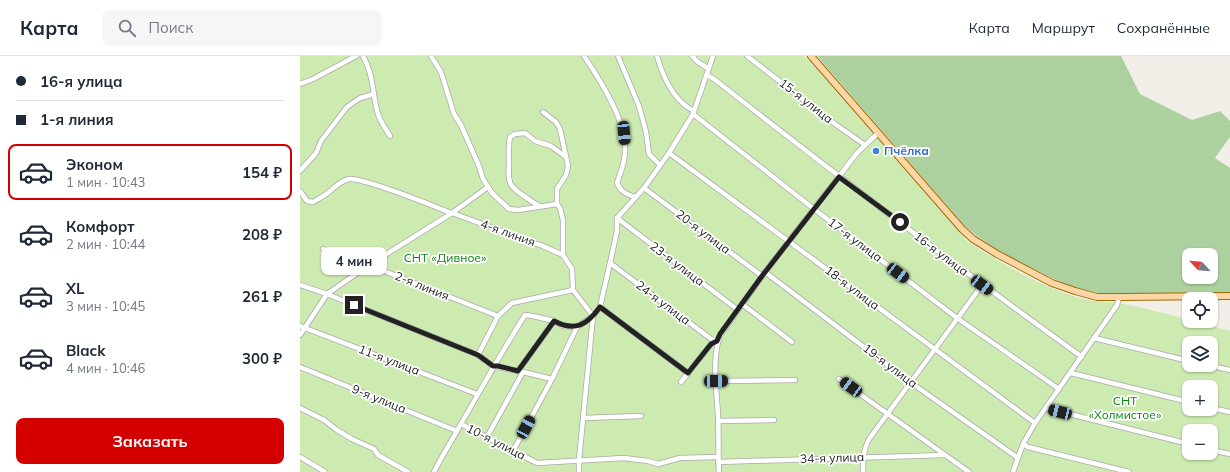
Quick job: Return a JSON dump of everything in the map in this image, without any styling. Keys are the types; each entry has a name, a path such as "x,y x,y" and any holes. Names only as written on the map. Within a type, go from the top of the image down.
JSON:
{"main road":[{"path":"811,56 962,229 986,248 1052,283 1097,297 1230,296"}],"street":[{"path":"300,84 313,79 356,56"},
{"path":"363,56 368,63 374,85 378,116 390,136"},
{"path":"431,56 441,72 454,114 461,125 479,166 483,180 488,187 509,209 518,210 557,204"},
{"path":"584,56 593,69 612,105 624,133 625,158 617,183 620,189 625,193 635,197"},
{"path":"618,56 639,106 646,132 649,154 660,164"},
{"name":"17-я улица","path":"657,56 660,68 668,85 681,102 693,113 814,209 958,318 1059,389"},
{"path":"692,56 709,69"},
{"path":"514,451 552,379 577,327 593,316 600,307 610,263 617,218 644,188 669,153 693,113 713,56"},
{"name":"15-я улица","path":"747,56 835,124 865,145"},
{"name":"16-я улица","path":"707,75 982,285 1082,357"},
{"path":"300,171 316,153 321,141 347,107 360,98 374,94"},
{"path":"543,112 556,122 560,129 568,166 566,175 557,189 557,204 560,208 563,220 563,255 572,269 573,290 593,316 579,472"},
{"path":"540,206 515,191 510,183 508,173 508,147 510,137 515,134 525,133 534,141 551,146 566,157"},
{"path":"718,472 716,350 717,341 720,334 765,272 857,153 878,133"},
{"name":"18-я улица","path":"669,153 1035,423"},
{"name":"4-я линия","path":"300,190 307,201 313,202 329,192 337,184 352,178 537,244 544,245 549,250 563,255"},
{"path":"300,335 302,327 327,294 488,187"},
{"name":"20-я улица","path":"644,188 762,276"},
{"name":"23-я улица","path":"617,218 738,310"},
{"name":"2-я линия","path":"322,249 369,265 498,316"},
{"name":"24-я улица","path":"610,263 711,339 717,341"},
{"name":"19-я улица","path":"765,272 910,382 1018,458"},
{"path":"300,285 327,294 478,355 493,366 552,379"},
{"path":"863,472 862,457 866,443 982,285"},
{"path":"478,355 498,316 512,303 573,290"},
{"path":"1013,472 1023,444 1035,423 1118,305 1119,297"},
{"path":"742,304 792,342"},
{"path":"600,307 688,373"},
{"path":"434,472 441,456 457,431 493,366 525,315 554,321 563,326 577,327"},
{"path":"487,437 520,371 554,321"},
{"name":"11-я улица","path":"302,327 477,394"},
{"path":"1094,338 1182,359"},
{"path":"681,382 711,344 717,341"},
{"name":"9-я улица","path":"300,367 457,431"},
{"path":"1218,367 1230,370"},
{"path":"1071,373 1182,400"},
{"path":"839,379 969,472"},
{"path":"716,381 795,380"},
{"path":"300,408 324,420 336,430 352,439 374,449 378,455 408,472"},
{"path":"1046,408 1182,442"},
{"path":"1218,409 1230,412"},
{"path":"583,418 641,416"},
{"path":"718,421 774,420"},
{"name":"10-я улица","path":"461,424 538,463 624,458 648,461 658,464 680,458 718,459"},
{"path":"1023,444 1028,447 1129,472"},
{"path":"1218,451 1230,454"},
{"name":"34-я улица","path":"718,459 945,455"},
{"path":"300,457 325,472"}],"green space":[{"path":"300,56 805,56 967,241 1018,272 1073,296 1118,303 1182,318 1182,328 1218,328 1230,331 1230,472 300,472"},
{"path":"817,56 1121,56 1140,94 1192,120 1220,111 1230,121 1230,137 1215,158 1230,168 1230,293 1098,293 1075,288 999,251 965,226"}],"place":[{"name":"Пчёлка","path":"876,151"}],"route":[{"path":"354,305 478,355 493,366 518,371 554,321 563,326 577,327 593,316 600,307 688,373 711,344 717,341 720,334 762,276 839,177 900,222"}],"park label":[{"name":"СНТ «Дивное»","path":"445,258"},
{"name":"СНТ «Холмистое»","path":"1125,408"}]}
